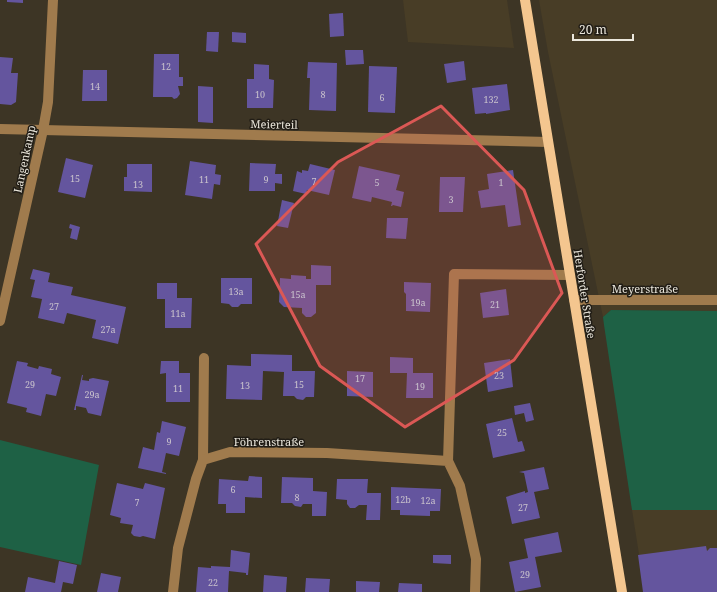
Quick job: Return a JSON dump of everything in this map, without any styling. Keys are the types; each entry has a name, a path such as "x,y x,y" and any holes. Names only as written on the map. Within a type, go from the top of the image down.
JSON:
{"main road":[{"name":"Herforder Straße","path":"524,0 622,592"}],"street":[{"name":"Langenkamp","path":"0,321 44,130 48,102 53,0"},
{"name":"Meierteil","path":"0,129 548,142"},
{"path":"475,592 476,559 460,486 448,461 454,274 570,275"},
{"name":"Meyerstraße","path":"574,300 717,300"},
{"path":"173,592 178,548 196,480 203,460 204,358"},
{"name":"Föhrenstraße","path":"203,460 230,452 238,452 327,453 448,461"}],"highlighted area":[{"path":"441,106 524,190 562,293 514,360 405,427 320,366 256,244 338,162"}],"shaded area":[{"path":"403,0 507,0 514,48 408,42"},
{"path":"539,0 717,0 717,311 611,310 603,317 548,52"},
{"path":"632,510 717,510 717,592 645,592"}],"green space":[{"path":"611,310 717,311 717,510 632,510 603,317"},
{"path":"0,440 99,465 81,565 0,547"}],"building":[{"path":"7,0 23,0 23,3 7,2"},
{"path":"343,13 344,36 330,37 329,14"},
{"path":"207,32 219,32 218,52 206,51"},
{"path":"232,32 246,33 246,43 232,42"},
{"path":"345,50 363,50 364,64 346,65"},
{"path":"154,54 179,54 179,77 183,77 183,86 178,86 180,94 177,98 153,97"},
{"path":"0,57 13,58 11,73 18,73 16,102 11,105 0,104"},
{"path":"464,61 466,80 447,83 444,64"},
{"path":"308,62 337,63 336,111 309,110 310,78 307,78"},
{"path":"254,64 269,65 269,79 274,80 273,108 247,108 247,79 254,79"},
{"path":"369,66 397,67 395,113 368,112"},
{"path":"83,70 107,70 107,101 82,101"},
{"path":"507,84 510,110 486,114 475,114 472,88"},
{"path":"198,86 213,87 213,123 198,122"},
{"path":"66,158 93,165 85,198 58,192"},
{"path":"190,161 216,165 215,174 221,175 220,185 214,184 212,199 185,195"},
{"path":"250,163 276,164 275,174 282,174 282,184 275,183 275,191 249,191"},
{"path":"127,164 152,164 152,192 124,191 124,177 127,177"},
{"path":"310,164 335,170 329,195 307,190 306,194 293,191 297,171 302,173 302,170 308,171"},
{"path":"359,166 400,175 396,190 404,192 401,207 391,206 392,202 372,197 371,202 352,198"},
{"path":"513,170 521,225 508,227 505,205 481,208 478,191 489,189 487,174"},
{"path":"440,177 465,177 463,212 439,212"},
{"path":"282,200 294,203 288,228 277,226"},
{"path":"387,218 408,218 406,239 386,238"},
{"path":"70,224 80,227 77,240 70,238 72,229 69,228"},
{"path":"311,265 331,266 331,285 316,285 316,313 311,317 306,317 302,313 302,308 284,307 279,302 280,278 291,279 291,275 306,276 306,279 311,279"},
{"path":"33,269 50,273 48,282 73,287 71,295 126,307 118,344 92,338 96,320 67,313 64,324 38,318 42,299 31,297 35,280 30,279"},
{"path":"221,278 252,278 252,304 241,304 238,307 232,307 229,304 221,303"},
{"path":"404,282 431,283 430,312 406,311"},
{"path":"157,283 177,283 177,298 192,298 191,328 165,328 165,299 157,299"},
{"path":"506,289 509,315 483,318 480,293"},
{"path":"251,354 292,355 292,371 315,371 314,397 306,397 303,400 297,399 294,396 283,396 284,372 263,371 262,400 226,399 227,365 251,366"},
{"path":"390,357 413,358 413,373 433,373 433,398 406,398 407,373 390,373"},
{"path":"510,359 513,387 488,392 484,363"},
{"path":"17,361 28,363 27,366 38,369 39,366 52,369 51,374 61,377 56,396 46,394 41,416 26,412 27,408 7,403"},
{"path":"161,361 179,361 179,373 190,373 190,402 166,402 166,373 160,374"},
{"path":"347,371 373,372 373,397 347,396"},
{"path":"82,375 82,380 89,381 89,379 93,378 109,381 101,416 88,413 86,408 76,406 76,410 74,410"},
{"path":"530,403 534,420 526,422 524,413 515,415 514,406"},
{"path":"512,418 518,442 522,441 525,451 493,458 486,424"},
{"path":"162,421 186,427 179,456 166,453 162,472 166,474 138,468 143,447 154,450 157,432 160,433"},
{"path":"544,467 549,489 534,492 540,518 512,524 506,497 525,491 525,493 528,492 524,473 519,472"},
{"path":"249,476 262,477 262,498 245,497 245,513 226,513 226,504 218,504 219,479 248,481"},
{"path":"282,477 313,478 313,491 327,492 326,516 312,516 312,504 303,504 301,507 295,506 292,503 281,503"},
{"path":"337,479 368,479 367,493 381,493 380,520 366,520 367,505 359,505 355,508 350,508 347,504 347,500 336,499"},
{"path":"117,483 143,489 145,483 165,488 155,539 143,536 134,536 131,533 133,525 120,523 121,518 110,515"},
{"path":"391,487 441,489 440,511 430,511 430,516 400,515 400,510 391,510"},
{"path":"558,532 562,552 535,557 541,587 515,592 509,562 528,558 524,539"},
{"path":"706,546 707,551 710,548 717,548 717,592 643,592 638,555"},
{"path":"231,550 250,553 248,575 246,575 246,573 229,571 228,592 196,592 198,567 230,567"},
{"path":"433,555 451,555 451,564 433,563"},
{"path":"59,561 77,565 73,584 63,582 61,592 25,592 28,577 55,583"},
{"path":"101,573 121,577 118,592 97,592"},
{"path":"264,575 287,577 286,592 263,592"},
{"path":"306,578 330,579 329,592 305,592"},
{"path":"356,581 380,582 379,592 356,592"},
{"path":"399,583 422,584 422,592 398,592"}]}
